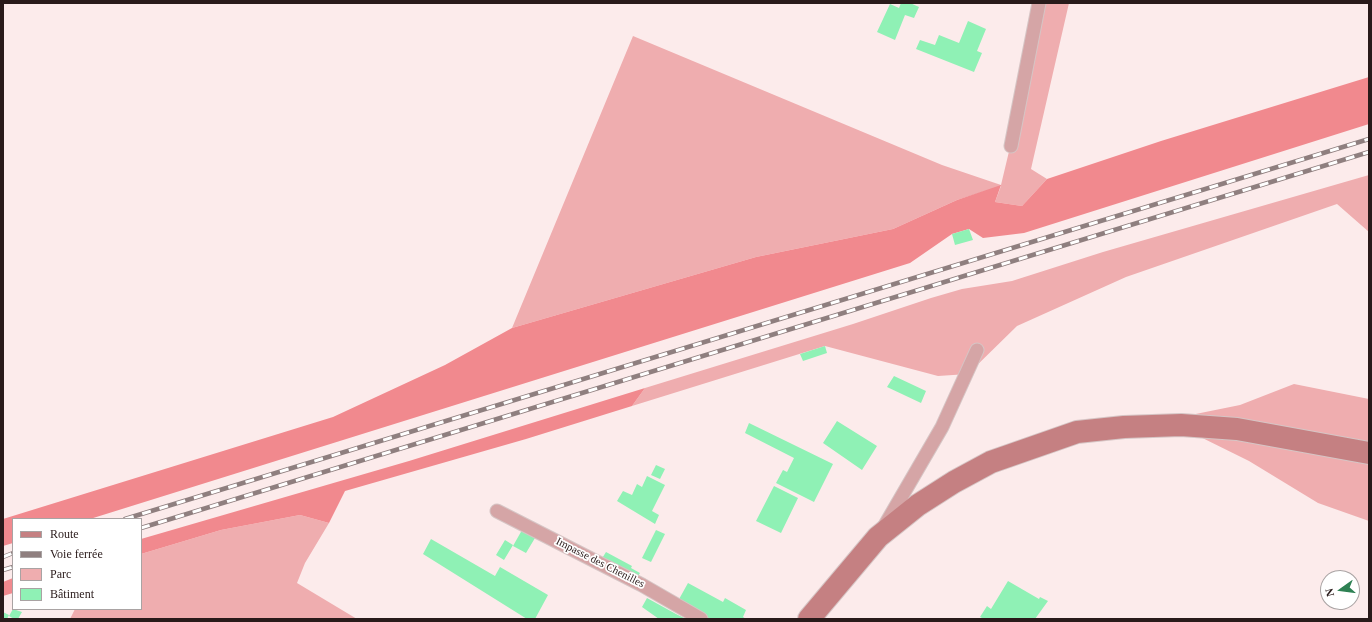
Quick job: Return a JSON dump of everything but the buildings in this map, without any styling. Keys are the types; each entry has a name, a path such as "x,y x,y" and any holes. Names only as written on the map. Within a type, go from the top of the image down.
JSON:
{"street":[{"path":"810,619 878,537 924,502 991,462 1077,432 1124,427 1181,425 1237,429 1369,453"}],"lane":[{"path":"1011,146 1040,3"},
{"path":"878,537 942,427 977,350"},
{"name":"Impasse des Chenilles","path":"497,511 642,585 701,619"}],"green space":[{"path":"1039,3 1069,3 1031,169 1047,179 1022,206 995,202 1001,186 957,200 893,229 756,257 512,328 633,36 942,165 1001,185 1016,122"},
{"path":"1369,175 1369,232 1337,204 1126,277 1017,326 968,374 938,376 825,346 632,406 645,388 853,324 931,298 962,289 1012,281 1103,252"},
{"path":"1294,384 1369,399 1369,521 1318,503 1249,461 1166,420 1240,405"},
{"path":"300,515 329,523 305,563 297,583 357,619 70,619 74,610 142,610 142,554 221,530"}],"shaded area":[{"path":"1369,77 1369,124 1024,233 983,238 969,229 952,234 910,263 93,518 12,518 12,543 3,546 3,519 333,417 445,365 512,328 756,257 893,229 957,200 1001,185 995,202 1022,206 1047,179 1161,141"},
{"path":"645,388 632,406 526,439 345,491 329,523 300,515 221,530 142,554 142,539 409,461"},
{"path":"12,578 12,593 3,596 3,582"}],"railway":[{"path":"128,518 1369,139"},
{"path":"142,528 1369,152"},
{"path":"3,557 12,553"},
{"path":"3,570 12,567"}]}
